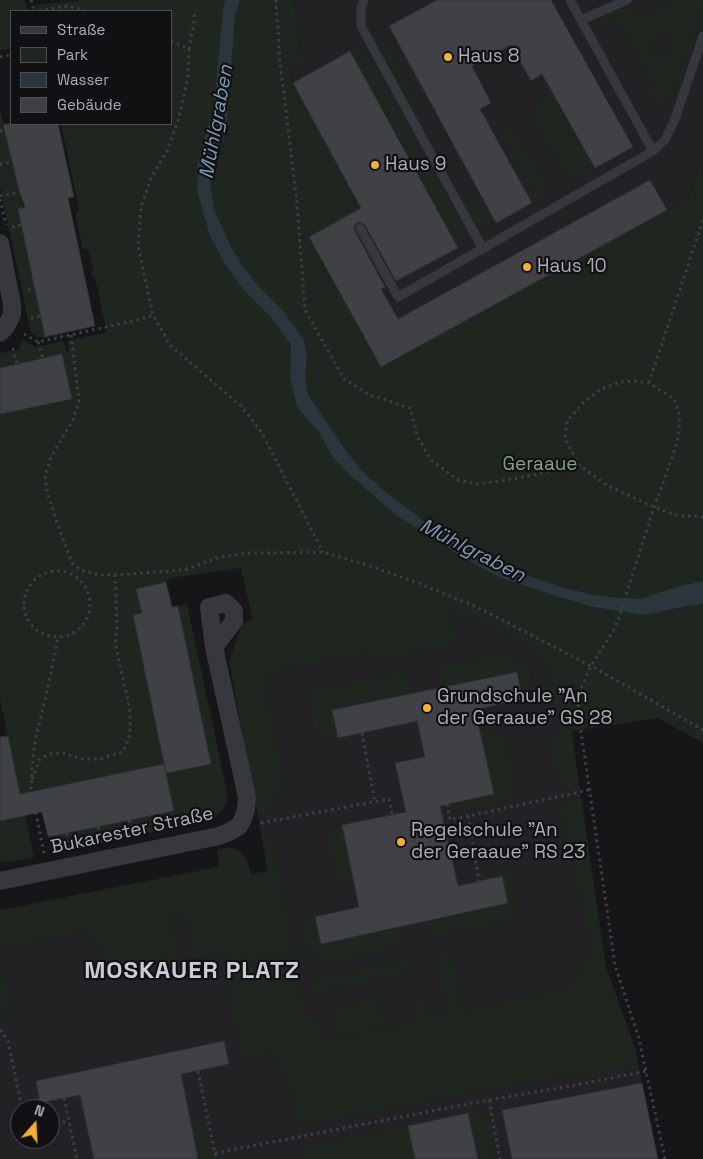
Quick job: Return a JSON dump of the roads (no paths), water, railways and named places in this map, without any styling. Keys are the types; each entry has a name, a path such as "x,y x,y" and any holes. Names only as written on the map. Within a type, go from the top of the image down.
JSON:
{"street":[{"path":"0,243 12,304 12,314 6,334"},
{"name":"Bukarester Straße","path":"0,881 219,836 231,832 239,826 246,809 246,788 214,647"}],"lane":[{"path":"364,0 362,26 483,248"},
{"path":"570,0 653,151"},
{"path":"581,20 627,0"},
{"path":"360,228 398,297 653,151 665,140 675,119 703,36"}],"water":[{"name":"Mühlgraben","path":"225,0 240,0 235,16 227,122 210,180 214,209 231,247 242,265 259,287 284,312 304,340 307,357 305,375 308,395 346,451 363,472 383,490 437,531 514,571 561,587 593,595 619,598 640,599 680,586 703,581 703,603 642,615 589,606 499,577 400,518 350,475 332,456 319,432 297,407 290,377 291,345 271,317 243,289 227,267 210,236 197,190 198,161 214,106"}],"place":[{"name":"Haus 8","path":"448,57"},
{"name":"Haus 9","path":"375,165"},
{"name":"Haus 10","path":"527,267"},
{"name":"Grundschule \"An der Geraaue\" GS 28","path":"427,708"},
{"name":"Regelschule \"An der Geraaue\" RS 23","path":"401,842"}],"district":[{"name":"MOSKAUER PLATZ","path":"192,971"}],"park label":[{"name":"Geraaue","path":"540,465"}]}
